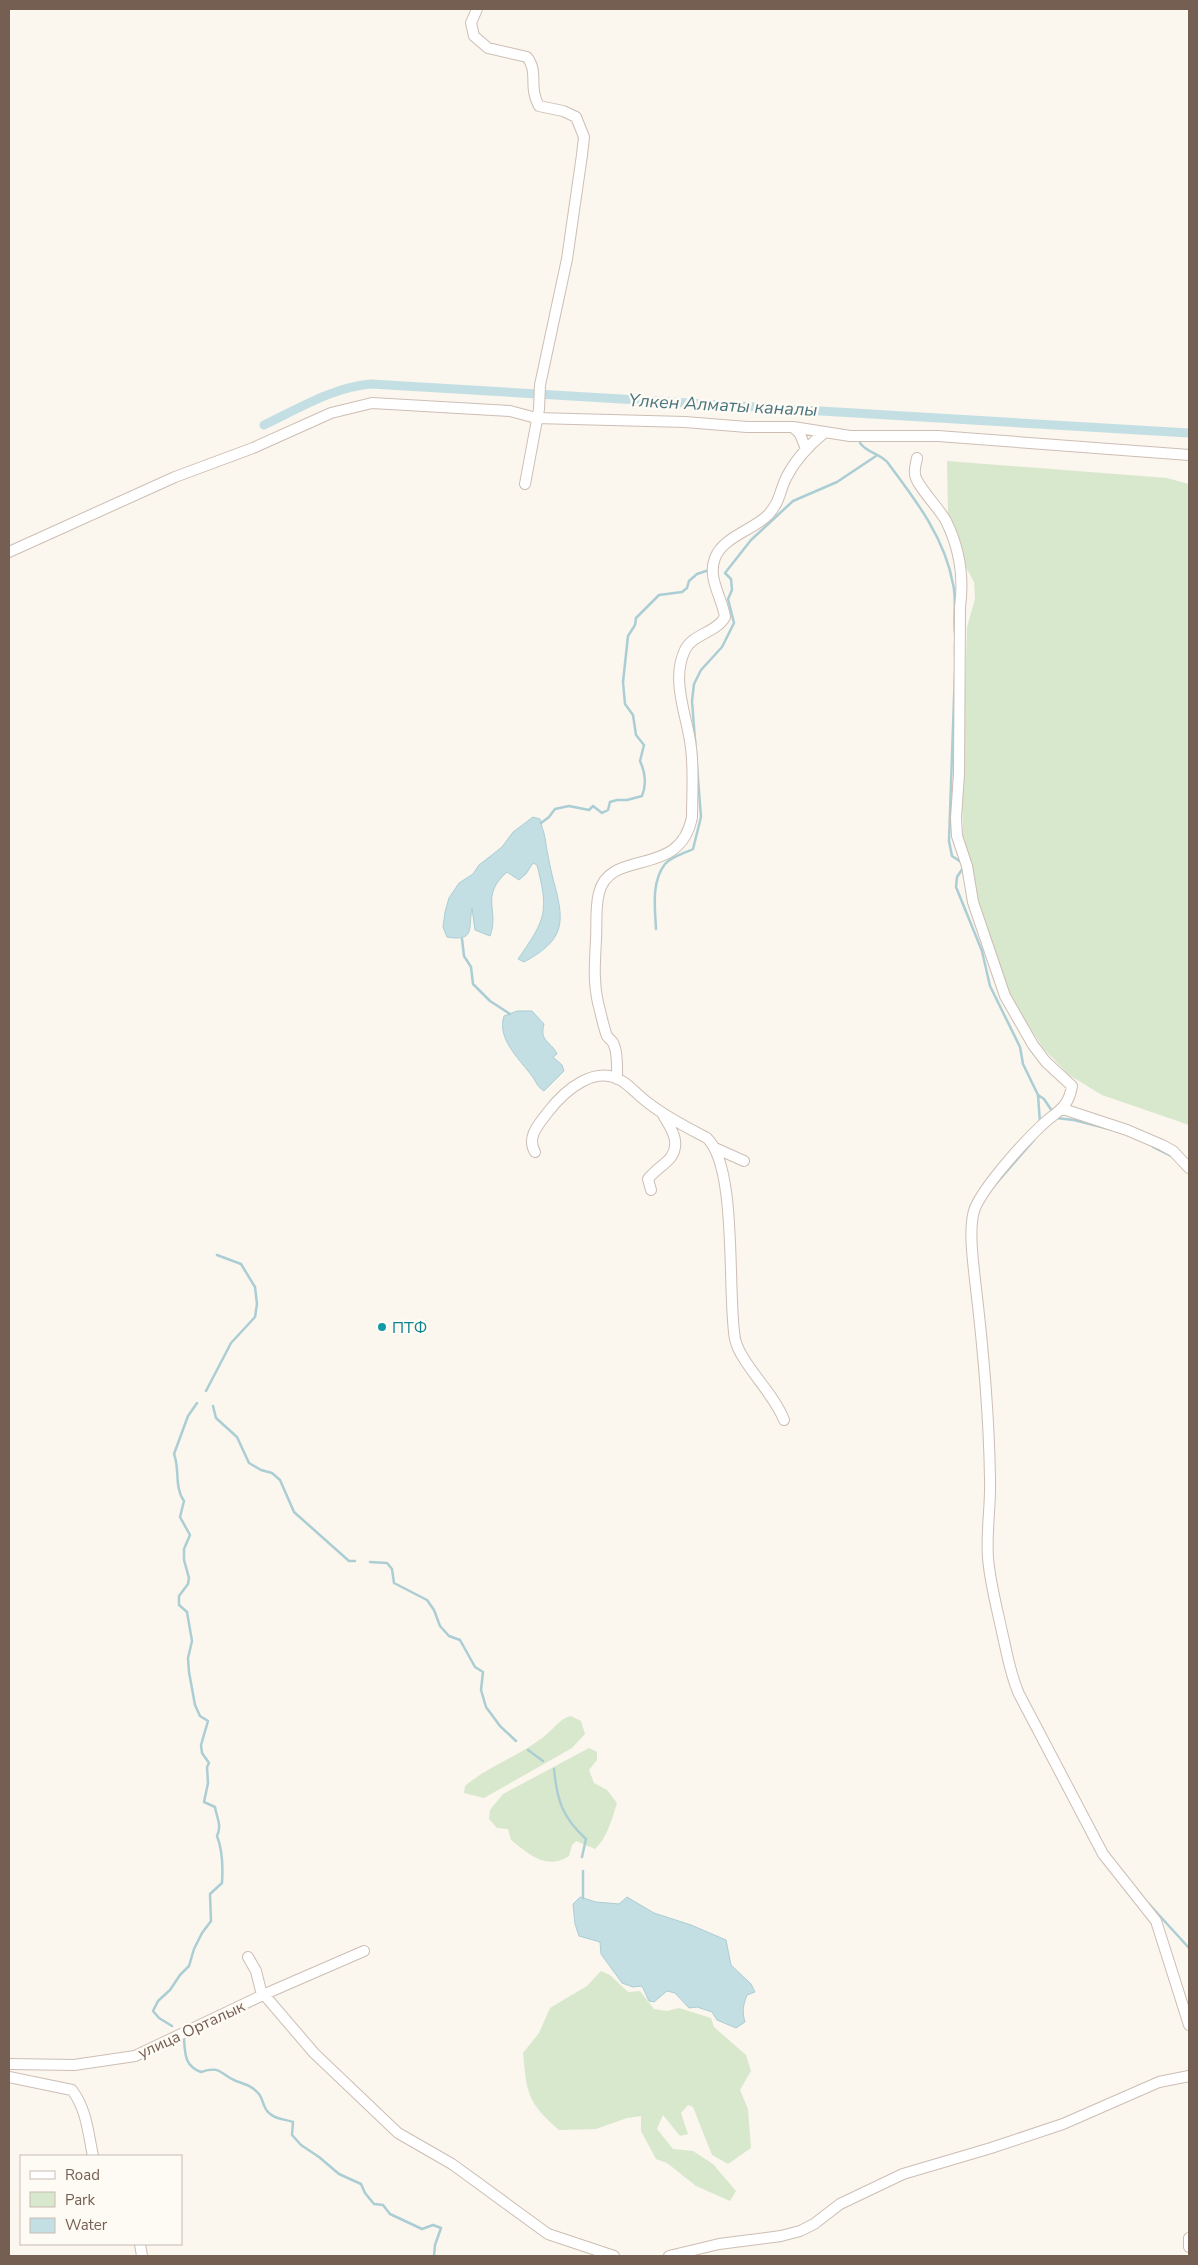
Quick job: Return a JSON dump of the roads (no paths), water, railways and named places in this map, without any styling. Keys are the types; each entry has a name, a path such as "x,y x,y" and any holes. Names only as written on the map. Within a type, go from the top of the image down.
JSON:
{"street":[{"path":"477,9 472,23 474,36 488,48 527,57 534,71 533,96 539,106 563,111 576,117 584,138 567,259 540,385 538,413 525,484"},
{"path":"9,552 174,477 244,452 344,408 372,403 387,402 748,427 793,428 876,437 938,436 1189,455"},
{"path":"793,428 800,434 806,449"},
{"path":"617,1079 614,1045 608,1038 594,981 599,892 606,878 623,867 667,855 675,850 690,826 691,748 679,678 682,656 687,646 714,628 725,616 712,570 715,557 723,546 766,517 774,509 780,499 786,479 806,449 825,432"},
{"path":"917,458 914,474 918,484 927,493 946,521 955,544 963,585 960,607 959,774 956,818 957,836 967,866 973,902 1005,996 1033,1045 1046,1062 1072,1086 1070,1097 1063,1109 1041,1126 985,1190 974,1210 972,1230 974,1266 986,1362 986,1409 989,1440 988,1559 1012,1678 1055,1765 1103,1854 1156,1921 1189,2025"},
{"path":"535,1152 531,1146 532,1134 549,1110 571,1088 584,1080 600,1075 617,1079 662,1112 708,1138 715,1148 720,1164 731,1239 732,1315 736,1342 739,1351 773,1398 784,1420"},
{"path":"1063,1109 1127,1130 1162,1145 1173,1151 1189,1168"},
{"path":"651,1190 648,1179 653,1172 670,1158 675,1142 674,1132 662,1112"},
{"path":"715,1148 744,1160"},
{"name":"улица Орталык","path":"9,2064 74,2065 135,2056 264,1994 364,1950"},
{"path":"248,1956 256,1971 261,1991 314,2053 398,2133 452,2164 548,2234 614,2256"},
{"path":"669,2256 719,2244 781,2236 800,2231 814,2224 840,2204 903,2174 1063,2124 1159,2082 1189,2076"},
{"path":"9,2078 72,2090 82,2106 89,2125 93,2155"},
{"path":"1189,2238 1189,2247"}],"water":[{"path":"533,817 540,819 545,835 557,894 560,918 559,928 555,937 538,954 524,962 518,959 539,924 544,905 537,865 533,863 526,874 519,880 507,872 494,889 492,896 493,919 490,936 475,930 472,908 467,935 456,938 447,937 443,927 445,912 449,898 459,883 473,874 479,865 502,847 513,832"},
{"path":"517,1011 532,1011 544,1024 544,1038 557,1054 553,1057 562,1065 564,1071 544,1091 507,1042 502,1025 504,1016"},
{"path":"580,1897 596,1902 619,1904 627,1897 654,1913 691,1925 726,1940 731,1965 751,1984 755,1992 747,1995 743,2012 745,2022 736,2028 717,2020 712,2012 697,2007 689,2008 675,1993 667,1991 654,2002 649,2001 642,1986 633,1987 622,1983 601,1954 600,1942 579,1936 575,1924 573,1904"}],"waterway":[{"name":"Үлкен Алматы каналы","path":"264,425 329,394 343,389 371,384 1189,433"},
{"path":"860,443 888,463 918,505 936,535 949,567 953,584 955,596 955,633"},
{"path":"656,929 655,895 661,871 671,859 693,849 701,817 692,701 694,684 701,670 722,647 734,623 728,599 732,590 731,579 725,573 751,540 793,501 837,482 876,456"},
{"path":"541,823 555,809 569,806 589,810 593,806 602,813 608,810 610,802 642,796 645,778 640,761 644,745 636,735 633,715 625,704 623,682 628,636 635,625 636,618 659,595 682,592 687,588 689,581 697,574 709,570"},
{"path":"955,644 955,656"},
{"path":"955,671 949,841 952,856 961,862"},
{"path":"963,868 957,877 956,887 982,951 990,986 1020,1047 1023,1064 1038,1095 1040,1123"},
{"path":"462,939 464,956 471,967 473,984 490,1001 510,1014"},
{"path":"1038,1095 1044,1099 1052,1111"},
{"path":"1056,1118 1074,1120 1109,1129"},
{"path":"993,1187 1034,1140"},
{"path":"1153,1147 1173,1157"},
{"path":"206,1391 231,1343 255,1317 257,1304 255,1287 241,1264 217,1255"},
{"path":"172,2026 159,2018 153,2011 158,2001 170,1990 189,1966 194,1949 211,1921 210,1894 222,1883 221,1853 217,1836 219,1829 218,1819 215,1807 204,1802 208,1783 207,1767 209,1763 202,1753 201,1745 208,1721 200,1716 195,1705 188,1658 192,1641 187,1612 179,1605 179,1596 188,1584 189,1578 184,1560 184,1549 190,1535 180,1517 184,1501 179,1490 174,1454 188,1416 197,1403"},
{"path":"213,1406 216,1418 237,1437 249,1463 261,1470 272,1473 280,1480 294,1512 349,1561 355,1561"},
{"path":"370,1562 387,1563 392,1569 394,1583 427,1600 434,1610 440,1626 449,1636 460,1640 475,1667 483,1672 481,1690 486,1707 500,1726 516,1741"},
{"path":"528,1750 543,1761"},
{"path":"554,1769 562,1807 571,1823 586,1839 582,1857"},
{"path":"583,1871 583,1898"},
{"path":"1148,1903 1189,1948"},
{"path":"184,2039 187,2059 192,2067 201,2072 217,2070 231,2079 254,2089 259,2094 266,2110 270,2114 293,2122 292,2135 301,2145 339,2174 361,2184 365,2193 374,2204 383,2205 390,2214 422,2229 433,2225 441,2228 435,2245 434,2256"}],"place":[{"name":"ПТФ","path":"382,1327"}]}
